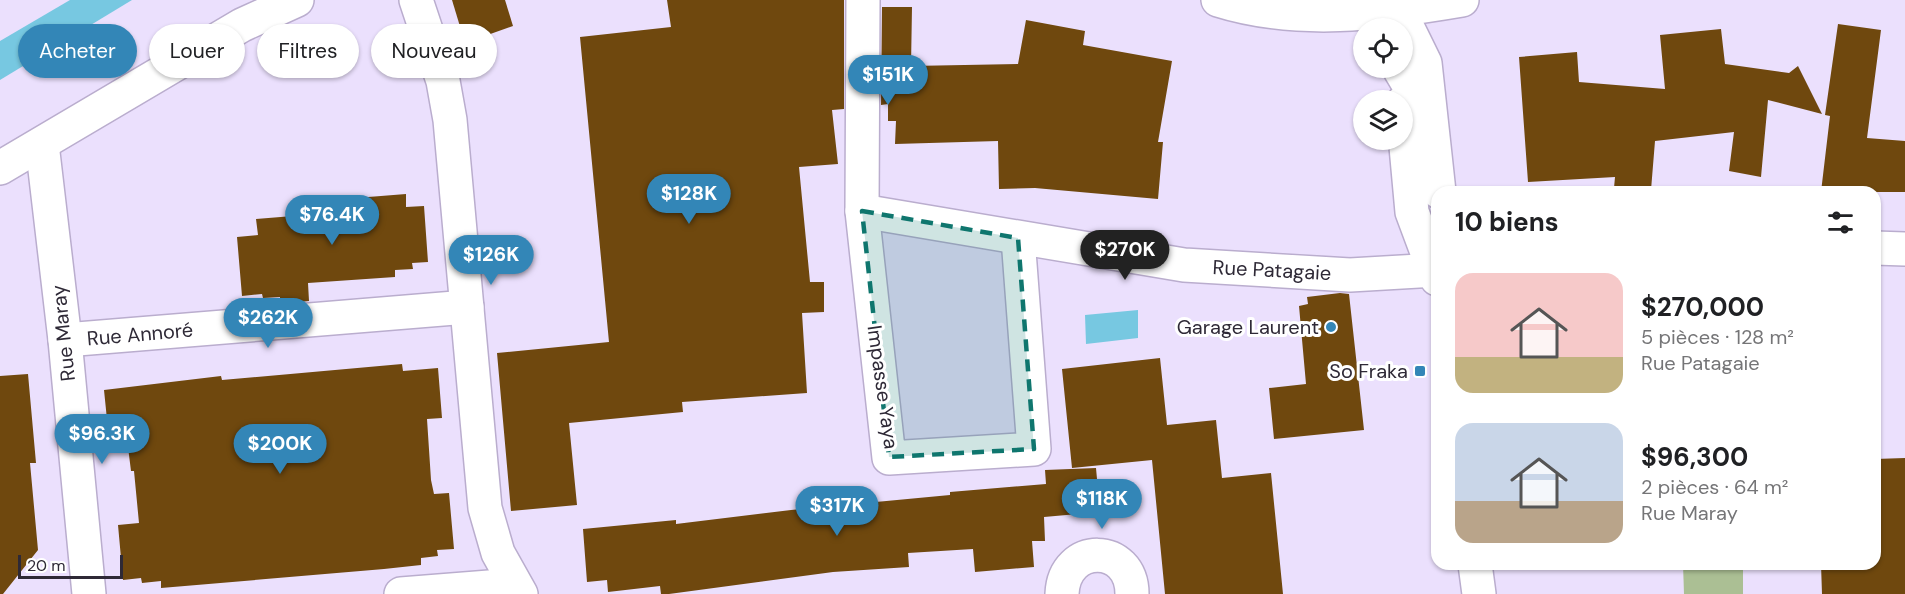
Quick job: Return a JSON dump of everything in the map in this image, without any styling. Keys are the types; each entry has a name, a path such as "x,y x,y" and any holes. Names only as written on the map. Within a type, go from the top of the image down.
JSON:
{"street":[{"path":"0,168 242,25 297,0"},
{"path":"401,594 518,590 498,553 484,508 450,120 443,81 416,0"},
{"name":"Impasse Yaya","path":"863,0 862,211 890,458 1034,449 1018,238"},
{"path":"1218,0 1252,11 1301,15 1399,13 1462,0"},
{"path":"1399,13 1425,63 1438,186"},
{"path":"1401,85 1416,97 1427,204 1431,209"},
{"path":"1401,85 1412,212 1431,256"},
{"name":"Rue Maray","path":"42,144 65,340 89,594"},
{"name":"Rue Patagaie","path":"862,211 1184,265 1350,275 1431,270"},
{"path":"1881,248 1905,249"},
{"name":"Rue Annoré","path":"65,340 467,307"},
{"path":"1055,594 1062,594 1068,571 1075,562 1097,555 1119,562 1126,570 1132,594"},
{"path":"1476,570 1479,594"}],"highlighted area":[{"path":"862,211 1018,238 1034,449 889,457"}],"green space":[{"path":"1683,570 1743,570 1743,594 1684,594"}],"water":[{"path":"70,0 132,0 92,24 29,24"},
{"path":"18,30 18,69 0,80 0,41"},
{"path":"1138,310 1138,338 1086,344 1085,315"}],"building":[{"path":"452,0 505,0 513,26 497,32 497,24 459,24"},
{"path":"667,0 844,0 844,109 832,110 838,164 799,167 810,282 824,282 824,312 802,313 807,393 682,402 683,412 569,423 577,505 511,511 497,353 609,342 580,37 671,27"},
{"path":"882,7 912,7 911,66 1018,64 1026,20 1085,31 1083,45 1172,61 1158,142 1163,142 1158,199 1035,188 999,189 998,141 895,144 896,121 888,121 888,104 881,105"},
{"path":"1838,24 1881,30 1867,138 1905,141 1905,192 1881,192 1881,186 1822,186 1830,116 1825,115"},
{"path":"1721,29 1725,64 1789,73 1798,66 1822,114 1768,100 1761,177 1729,171 1734,132 1655,141 1651,186 1614,186 1615,177 1528,182 1519,57 1577,52 1579,82 1665,89 1660,35"},
{"path":"406,194 406,207 424,206 428,262 412,263 413,269 395,270 395,277 308,283 309,301 280,304 280,297 263,298 262,294 242,296 237,237 258,235 256,219 293,216 293,203"},
{"path":"1349,294 1364,430 1274,439 1269,388 1306,384 1299,306 1308,304 1307,297"},
{"path":"1160,358 1167,425 1216,420 1222,478 1271,473 1283,594 1165,594 1152,460 1072,468 1062,369"},
{"path":"402,364 403,371 438,368 442,418 427,419 431,480 434,494 449,493 454,549 437,550 438,556 421,558 421,565 384,569 161,588 161,581 142,583 141,578 123,580 118,525 139,523 134,471 131,471 128,447 110,449 104,390 221,376 222,380"},
{"path":"28,374 36,463 30,463 38,550 3,594 0,594 0,376"},
{"path":"1905,458 1905,594 1822,594 1821,570 1881,570 1881,459"},
{"path":"1096,468 1100,512 1044,517 1045,541 1032,541 1034,567 975,572 973,549 908,553 909,567 833,572 669,594 661,594 660,586 608,592 607,580 587,582 583,529 676,520 676,524 791,510 950,495 950,492 1046,484 1045,470"}],"place":[{"name":"Garage Laurent","path":"1331,327"},
{"name":"So Fraka","path":"1420,371"}]}
